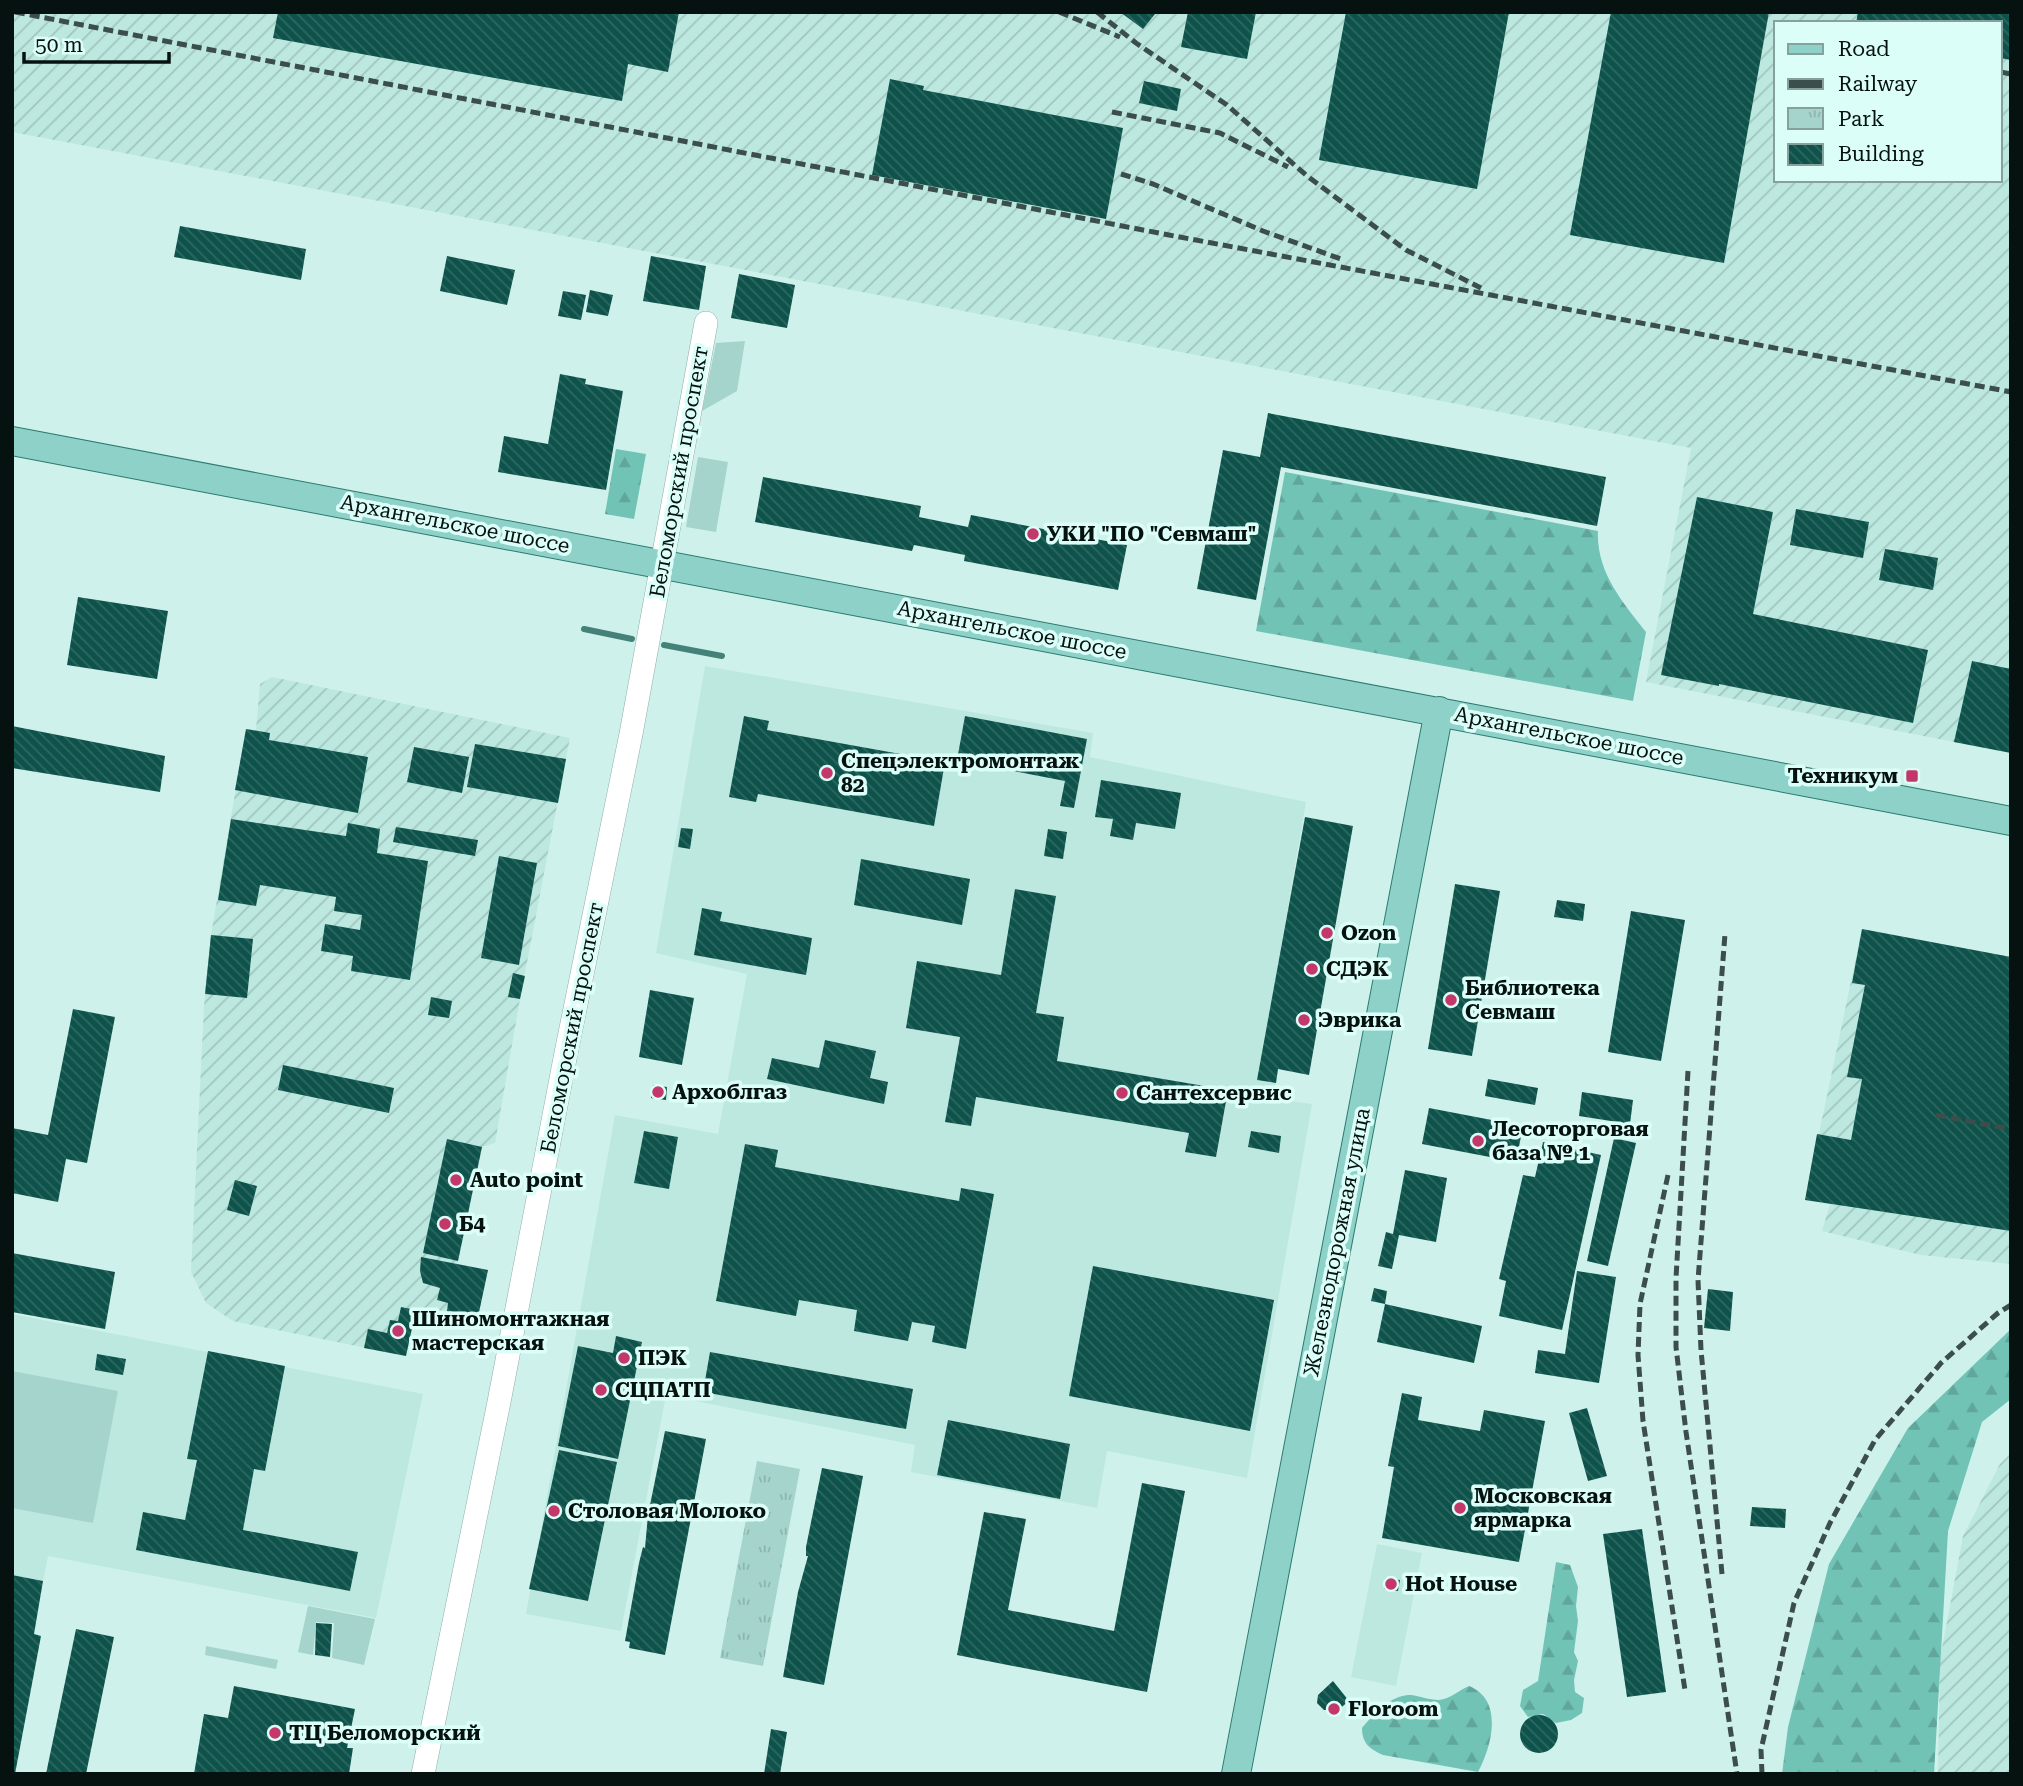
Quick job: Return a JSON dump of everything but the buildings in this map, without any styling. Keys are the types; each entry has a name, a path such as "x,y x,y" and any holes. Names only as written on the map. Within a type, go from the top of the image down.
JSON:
{"main road":[{"name":"Архангельское шоссе","path":"12,441 2011,821"},
{"name":"Железнодорожная улица","path":"1236,1774 1439,711"}],"street":[{"name":"Беломорский проспект","path":"423,1774 501,1395 663,564 706,323"}],"shaded area":[{"path":"12,12 2011,12 2011,753 1646,682 1691,448 12,132"},
{"path":"705,666 1093,733 1090,757 1306,802 1261,1065 1278,1069 1273,1099 1312,1104 1247,1478 1107,1451 1097,1508 911,1472 915,1445 666,1395 621,1631 526,1614 615,1115 718,1134 747,974 656,953"},
{"path":"272,677 570,738 495,1143 482,1147 457,1264 488,1270 478,1317 447,1311 416,1310 406,1356 233,1321 206,1303 191,1272 204,1006 211,935 246,729 256,730 260,684"},
{"path":"1862,929 2011,957 2011,1264 1921,1255 1822,1231 1830,1204 1805,1200"},
{"path":"12,1314 423,1394 376,1618 48,1556 43,1581 12,1575"},
{"path":"2011,1453 2011,1774 1938,1774 1940,1659 1963,1536 2000,1464"},
{"path":"1377,1544 1422,1553 1396,1686 1351,1677"}],"green space":[{"path":"745,341 737,391 702,411 716,343"},
{"path":"616,449 646,454 634,519 605,514"},
{"path":"698,457 728,462 716,532 686,527"},
{"path":"1285,472 1598,531 1601,559 1606,573 1646,632 1633,701 1256,631"},
{"path":"2011,1329 2011,1399 1982,1422 1948,1531 1934,1774 1782,1774 1788,1727 1829,1564 1908,1428"},
{"path":"12,1371 118,1391 93,1523 12,1508"},
{"path":"757,1461 800,1469 763,1666 720,1658"},
{"path":"1556,1562 1570,1565 1578,1587 1574,1652 1578,1661 1574,1680 1575,1692 1584,1698 1582,1713 1571,1720 1556,1723 1543,1714 1528,1717 1520,1706 1523,1690 1538,1681"},
{"path":"308,1606 375,1619 364,1665 332,1658 334,1623 316,1622 313,1655 298,1652"},
{"path":"206,1646 278,1660 276,1669 205,1655"},
{"path":"1469,1686 1480,1693 1491,1713 1491,1737 1478,1772 1383,1755 1365,1742 1362,1728 1383,1706 1396,1698 1411,1695 1439,1700"}],"waterway":[{"path":"584,629 632,639"},
{"path":"664,645 722,656"}],"railway":[{"path":"15,12 1169,235 2011,392"},
{"path":"1059,12 1120,37"},
{"path":"1097,12 1136,43 1227,105 1307,176 1406,250 1481,288"},
{"path":"2002,72 2011,74"},
{"path":"1112,112 1220,133 1288,167"},
{"path":"1121,174 1153,184 1263,231 1341,259"},
{"path":"1722,1574 1701,1350 1698,1280 1725,934"},
{"path":"1688,1071 1676,1278 1676,1347 1686,1432 1737,1774"},
{"path":"1936,1115 2011,1129"},
{"path":"1668,1175 1640,1304 1638,1355 1643,1421 1685,1690"},
{"path":"1762,1774 1761,1750 1794,1603 1830,1523 1875,1440 1941,1363 1998,1313 2011,1305"}],"place":[{"name":"УКИ \"ПО \"Севмаш\"","path":"1033,534"},
{"name":"Спецэлектромонтаж 82","path":"827,773"},
{"name":"Техникум","path":"1912,776"},
{"name":"Ozon","path":"1327,933"},
{"name":"СДЭК","path":"1312,969"},
{"name":"Библиотека Севмаш","path":"1451,1000"},
{"name":"Эврика","path":"1304,1020"},
{"name":"Архоблгаз","path":"658,1092"},
{"name":"Сантехсервис","path":"1122,1093"},
{"name":"Лесоторговая база № 1","path":"1478,1141"},
{"name":"Auto point","path":"456,1180"},
{"name":"Б4","path":"445,1224"},
{"name":"Шиномонтажная мастерская","path":"398,1331"},
{"name":"ПЭК","path":"624,1358"},
{"name":"СЦПАТП","path":"601,1390"},
{"name":"Московская ярмарка","path":"1460,1508"},
{"name":"Столовая Молоко","path":"554,1511"},
{"name":"Hot House","path":"1391,1584"},
{"name":"Floroom","path":"1334,1709"},
{"name":"ТЦ Беломорский","path":"275,1733"}]}
